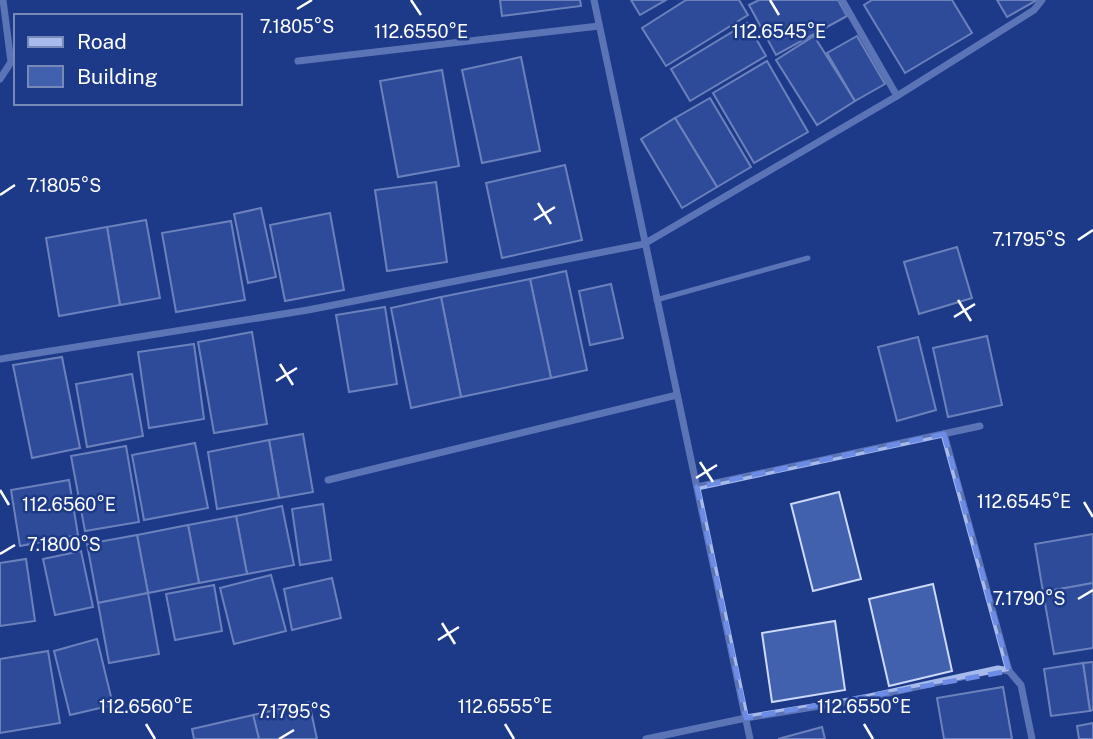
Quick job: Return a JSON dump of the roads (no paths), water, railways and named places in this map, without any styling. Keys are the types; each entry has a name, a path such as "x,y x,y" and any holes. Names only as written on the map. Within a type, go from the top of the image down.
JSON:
{"street":[{"path":"0,79 11,62 3,0"},
{"path":"594,0 750,739"},
{"path":"842,0 897,96"},
{"path":"0,359 308,310 644,244 897,96 1034,10 1042,0"},
{"path":"298,61 599,26"},
{"path":"328,480 677,395"},
{"path":"697,487 980,426"},
{"path":"944,434 1009,671 1021,685 1032,739"},
{"path":"646,739 746,718 856,700 998,669 1009,671"}],"lane":[{"path":"656,300 808,258"}]}
